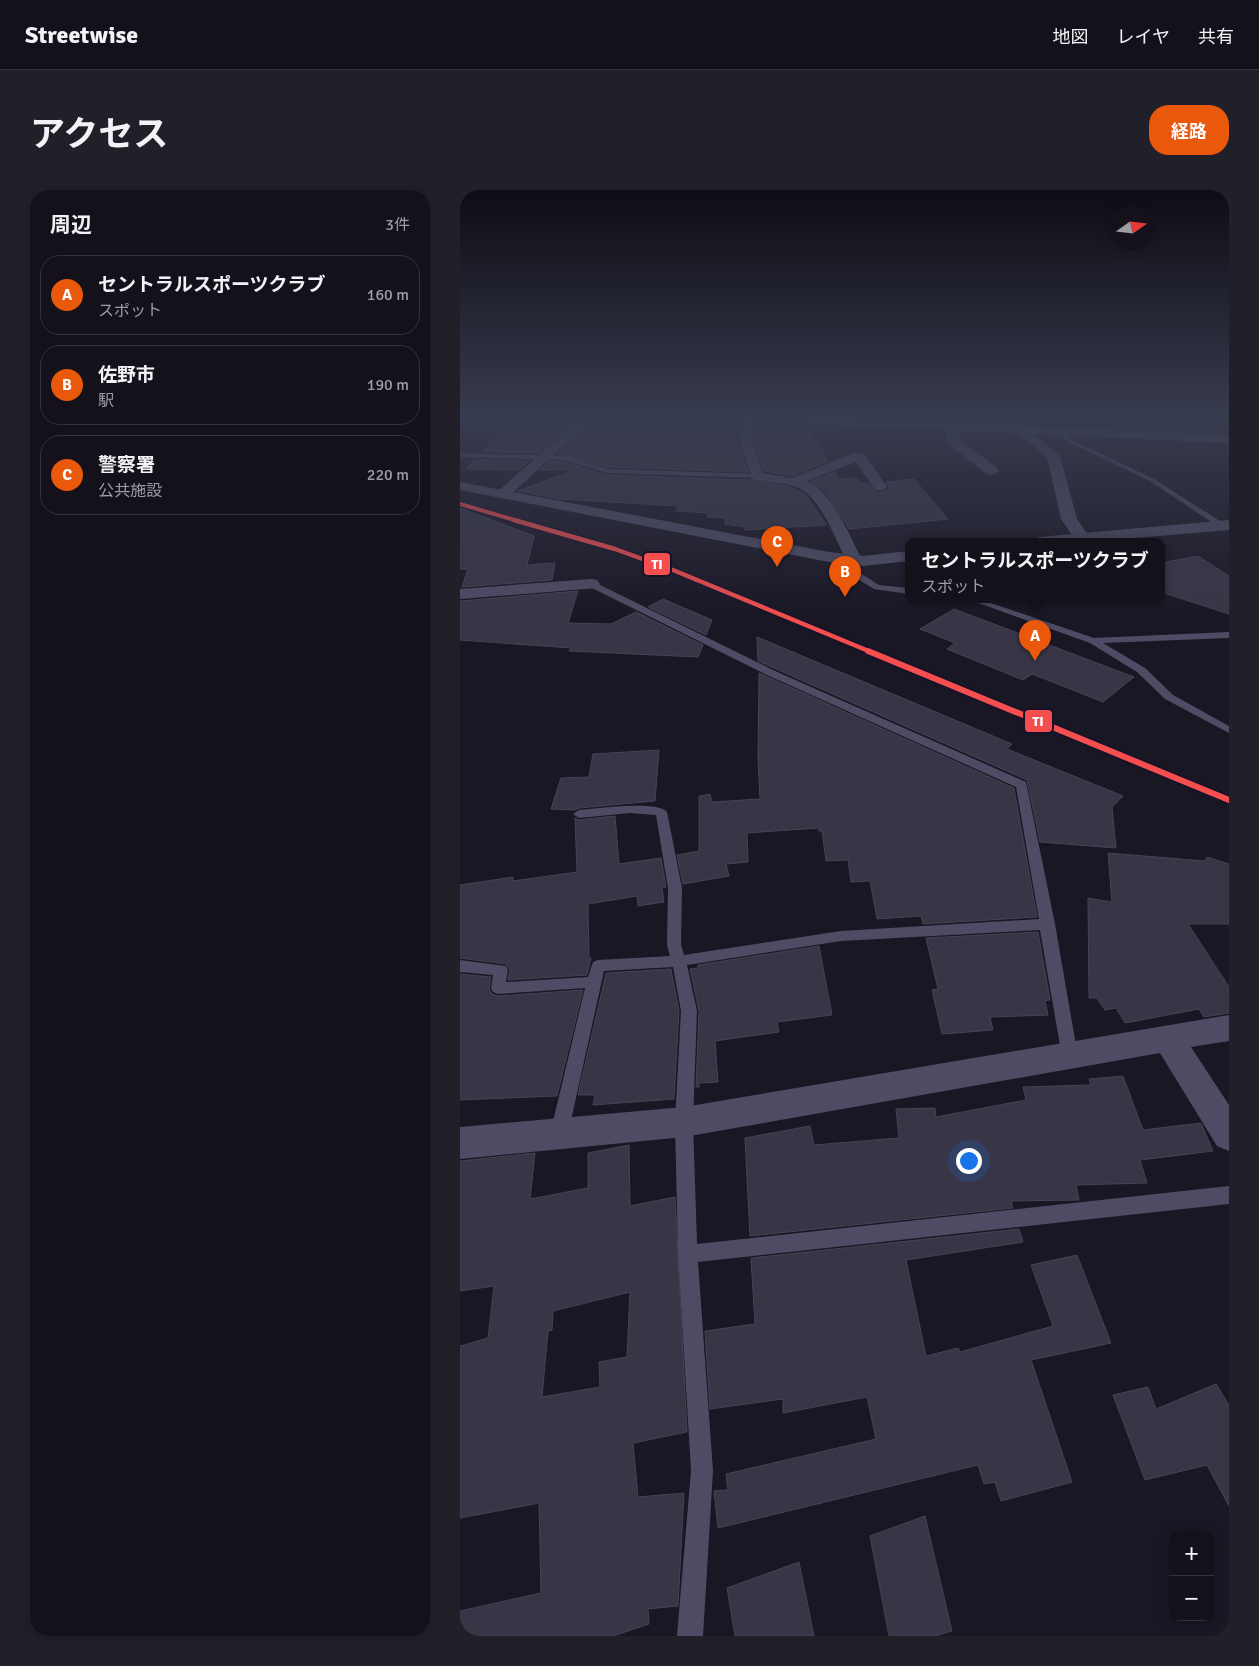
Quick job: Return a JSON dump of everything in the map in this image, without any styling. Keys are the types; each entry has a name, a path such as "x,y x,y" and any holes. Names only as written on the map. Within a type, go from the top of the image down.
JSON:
{"street":[{"path":"503,494 514,484"},
{"path":"799,484 814,491 838,528 854,560"},
{"path":"1060,484 1069,519 1082,538 1226,525"},
{"path":"460,486 829,557 854,560 905,556"},
{"path":"460,594 591,584"},
{"path":"460,1143 684,1122 1229,1028"},
{"path":"1168,1038 1229,1135"}],"lane":[{"path":"1159,484 1226,525"},
{"path":"829,557 877,587 905,591"},
{"path":"591,584 771,673 1022,785 1070,1056"},
{"path":"982,603 1093,642 1141,670 1169,697 1229,730"},
{"path":"1093,642 1229,635"},
{"path":"578,814 630,809 661,812 674,888 674,944 684,981 689,1011 684,1122 688,1254 702,1471 690,1636"},
{"path":"559,1134 598,966 678,961 841,936 1048,924"},
{"path":"460,966 501,970 498,988 594,982"},
{"path":"688,1254 1229,1195"}],"building":[{"path":"536,484 778,484 787,486 805,494 827,525 745,530 745,527 725,524 725,518 707,517 709,513 675,511 679,506 559,499 518,491"},
{"path":"815,484 869,484 875,492 887,491 889,487 887,484 919,484 948,519 849,529 847,526 850,524 846,524 826,493"},
{"path":"460,508 534,536 527,565 555,563 552,580 462,587 468,569 460,569"},
{"path":"1198,556 1229,576 1229,614 1165,593 1165,562"},
{"path":"578,591 568,623 611,624 636,612 703,645 698,657 569,651 571,648 460,640 460,601"},
{"path":"663,599 712,620 706,635 648,607"},
{"path":"954,609 1134,677 1103,702 1032,674 1023,680 947,649 955,643 920,629"},
{"path":"757,637 1012,744 1007,749 1123,796 1112,807 1116,848 1040,842 1027,780 758,661"},
{"path":"759,673 1014,788 1037,917 923,924 921,916 877,919 870,881 851,882 848,860 826,861 822,831 819,831 819,828 747,833 748,862 726,864 729,876 683,884 677,855 699,851 699,796 710,794 712,802 760,799 758,759"},
{"path":"659,750 655,801 579,808 575,810 551,809 561,778 589,777 593,754"},
{"path":"615,816 619,864 661,858 666,887 662,888 664,902 638,906 637,896 588,904 589,958 591,958 587,975 508,980 510,970 506,964 460,958 460,885 513,877 513,881 577,872 575,818 579,820"},
{"path":"1108,853 1205,861 1207,857 1229,864 1229,924 1188,924 1229,987 1229,1013 1204,1017 1199,1009 1125,1023 1116,1008 1105,1010 1097,998 1089,998 1088,898 1112,902"},
{"path":"1038,932 1050,1000 1045,1001 1048,1015 990,1017 993,1030 942,1034 932,990 938,989 926,938"},
{"path":"819,946 832,1015 777,1022 779,1032 715,1041 718,1082 699,1083 699,1087 696,1087 699,1011 690,969 698,968 698,965"},
{"path":"671,969 679,1011 674,1099 593,1105 595,1095 578,1095 606,973"},
{"path":"460,974 491,977 489,989 492,994 498,996 583,990 557,1096 460,1100"},
{"path":"1123,1076 1143,1130 1201,1123 1213,1151 1140,1160 1147,1183 1076,1185 1079,1200 1011,1201 1013,1208 750,1236 745,1138 810,1126 814,1145 899,1138 896,1109 935,1108 936,1117 1026,1100 1023,1087 1091,1085 1089,1079"},
{"path":"629,1145 630,1206 675,1197 687,1432 633,1443 638,1497 684,1493 678,1606 648,1609 649,1624 613,1636 460,1636 460,1611 541,1593 539,1503 460,1518 460,1346 488,1338 494,1286 460,1291 460,1161 535,1153 530,1199 588,1188 588,1153","holes":["630,1292 627,1357 599,1362 600,1387 542,1397 548,1331 552,1330 553,1311"]},
{"path":"1019,1229 1023,1242 906,1260 926,1356 958,1348 960,1352 1053,1326 1031,1265 1077,1255 1111,1343 1031,1360 1072,1482 1001,1501 995,1482 984,1484 978,1465 718,1528 714,1491 728,1490 726,1474 876,1439 867,1397 783,1413 783,1399 710,1409 705,1331 755,1324 751,1258"},
{"path":"1216,1384 1229,1405 1229,1506 1207,1465 1145,1480 1113,1395 1148,1387 1156,1409"},
{"path":"925,1516 952,1631 935,1636 889,1636 870,1536"},
{"path":"799,1562 814,1636 735,1636 727,1588"}],"transit line":[{"name":"TI","path":"460,504 615,549 673,570 1229,800"}],"place":[{"name":"警察署","path":"777,567"},
{"name":"佐野市","path":"845,597"},
{"name":"セントラルスポーツクラブ","path":"1035,661"}]}
